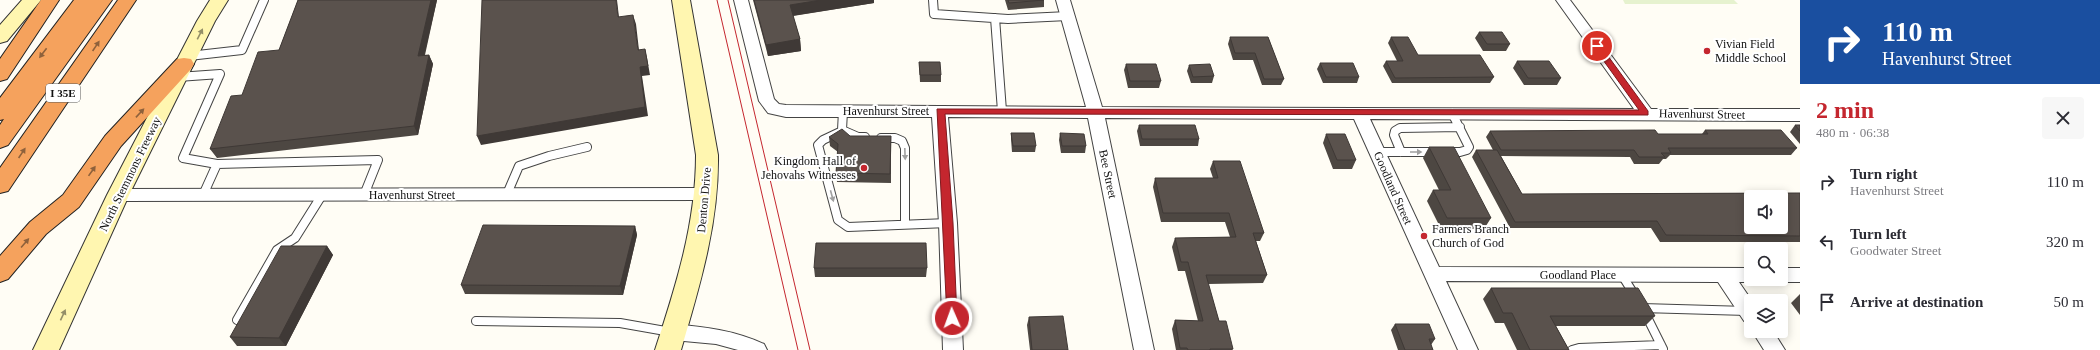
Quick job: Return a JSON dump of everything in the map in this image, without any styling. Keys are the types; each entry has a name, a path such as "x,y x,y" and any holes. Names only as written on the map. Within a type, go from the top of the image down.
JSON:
{"highway":[{"path":"0,74 50,0"},
{"path":"0,113 84,0"},
{"path":"0,140 103,0"},
{"name":"I 35E","path":"0,185 127,0"},
{"path":"0,272 38,228 71,201 113,141 184,65"}],"main road":[{"path":"0,37 32,0"},
{"name":"North Stemmons Freeway","path":"46,350 118,195 219,0"},
{"name":"Denton Drive","path":"671,341 699,247 707,194 707,155 681,0"}],"street":[{"name":"Havenhurst Street","path":"741,0 767,101 774,108 786,111 1645,113 1800,115"},
{"path":"1563,0 1645,113"},
{"name":"Bee Street","path":"1066,8 1080,50 1095,111 1144,350"},
{"path":"940,111 948,223 953,350"},
{"name":"Goodland Street","path":"1359,113 1468,350"},
{"name":"Havenhurst Street","path":"118,195 707,194"},
{"name":"Goodland Place","path":"1432,274 1744,275"},
{"path":"1788,275 1800,275"},
{"path":"1724,276 1744,304"},
{"path":"671,341 722,337 740,341 757,350"},
{"path":"1767,338 1775,350"}],"lane":[{"path":"184,65 242,50 264,0"},
{"path":"933,0 934,14 994,18 1066,8"},
{"path":"994,18 1002,111"},
{"path":"184,65 220,74 183,158 217,164 378,160 364,195"},
{"path":"842,130 843,111"},
{"path":"1377,152 1460,152 1467,150 1469,147 1452,113"},
{"path":"1401,152 1394,135 1395,131 1408,128 1460,127"},
{"path":"842,130 818,145 838,220 848,227 948,223"},
{"path":"842,130 858,137 895,138 902,141 905,148 905,224"},
{"path":"507,194 519,166 549,156 587,147"},
{"path":"203,195 217,164"},
{"path":"237,320 277,250 295,238 322,195"},
{"path":"1572,350 1579,348 1662,348 1642,308 1622,275"},
{"path":"1642,308 1744,313"},
{"path":"476,321 620,323 671,341"}],"green space":[{"path":"1623,0 1734,0 1738,4 1625,4"}],"building":[{"path":"298,0 431,0 418,56 429,55 414,126 210,149 231,96 242,95 258,52 279,50"},
{"path":"482,0 616,0 618,17 633,15 638,50 645,49 648,66 640,67 645,107 477,136"},
{"path":"754,0 821,0 790,5 800,39 766,45"},
{"path":"1008,0 1044,0 1009,3"},
{"path":"1479,32 1502,32 1510,44 1487,44"},
{"path":"1230,37 1268,37 1284,79 1264,79 1255,53 1235,53"},
{"path":"1391,37 1408,37 1418,55 1480,55 1494,77 1395,78 1386,61 1403,61"},
{"path":"1517,61 1549,61 1561,78 1528,78"},
{"path":"919,62 940,62 941,75 920,75"},
{"path":"1320,63 1353,63 1359,77 1326,77"},
{"path":"1126,64 1156,64 1161,81 1130,81"},
{"path":"1210,64 1214,76 1193,77 1189,65"},
{"path":"1139,125 1195,125 1199,139 1142,139"},
{"path":"1795,125 1800,125 1800,131"},
{"name":"Kingdom Hall of Jehovahs Witnesses","path":"842,129 850,136 891,136 890,174 836,173 838,144 829,137"},
{"path":"1655,130 1658,134 1708,134 1705,130 1781,130 1797,148 1668,148 1671,153 1661,153 1665,157 1639,157 1634,150 1501,150 1490,131"},
{"path":"1011,133 1034,133 1036,146 1013,146"},
{"path":"1060,133 1084,134 1086,146 1062,146"},
{"path":"1326,134 1345,134 1356,160 1337,160"},
{"path":"1429,147 1454,147 1491,218 1447,218 1433,190 1451,190"},
{"path":"1476,150 1497,150 1522,194 1744,193 1744,234 1788,234 1788,193 1800,193 1800,236 1666,235 1657,221 1515,222"},
{"path":"1213,161 1240,161 1264,233 1253,233 1267,275 1206,275 1219,321 1226,321 1233,349 1188,350 1187,348 1180,348 1175,320 1203,321 1188,262 1181,262 1175,238 1236,237 1229,213 1163,213 1155,178 1218,178"},
{"path":"483,225 635,226 620,286 461,285"},
{"path":"816,243 926,243 927,268 814,268"},
{"path":"281,246 327,246 279,338 230,337"},
{"path":"1491,288 1638,288 1655,316 1550,316 1569,350 1530,350 1512,313 1503,313"},
{"path":"1063,316 1068,350 1032,350 1029,317"},
{"path":"1395,324 1429,324 1435,339 1429,339 1433,350 1405,350"}],"tram line":[{"path":"717,0 798,350"},
{"path":"728,0 810,350"}],"place":[{"name":"Vivian Field Middle School","path":"1707,51"},
{"name":"Kingdom Hall of Jehovahs Witnesses","path":"864,168"},
{"name":"Farmers Branch Church of God","path":"1424,236"}],"route":[{"path":"952,318 948,223 940,111 1645,113 1597,46"}]}
